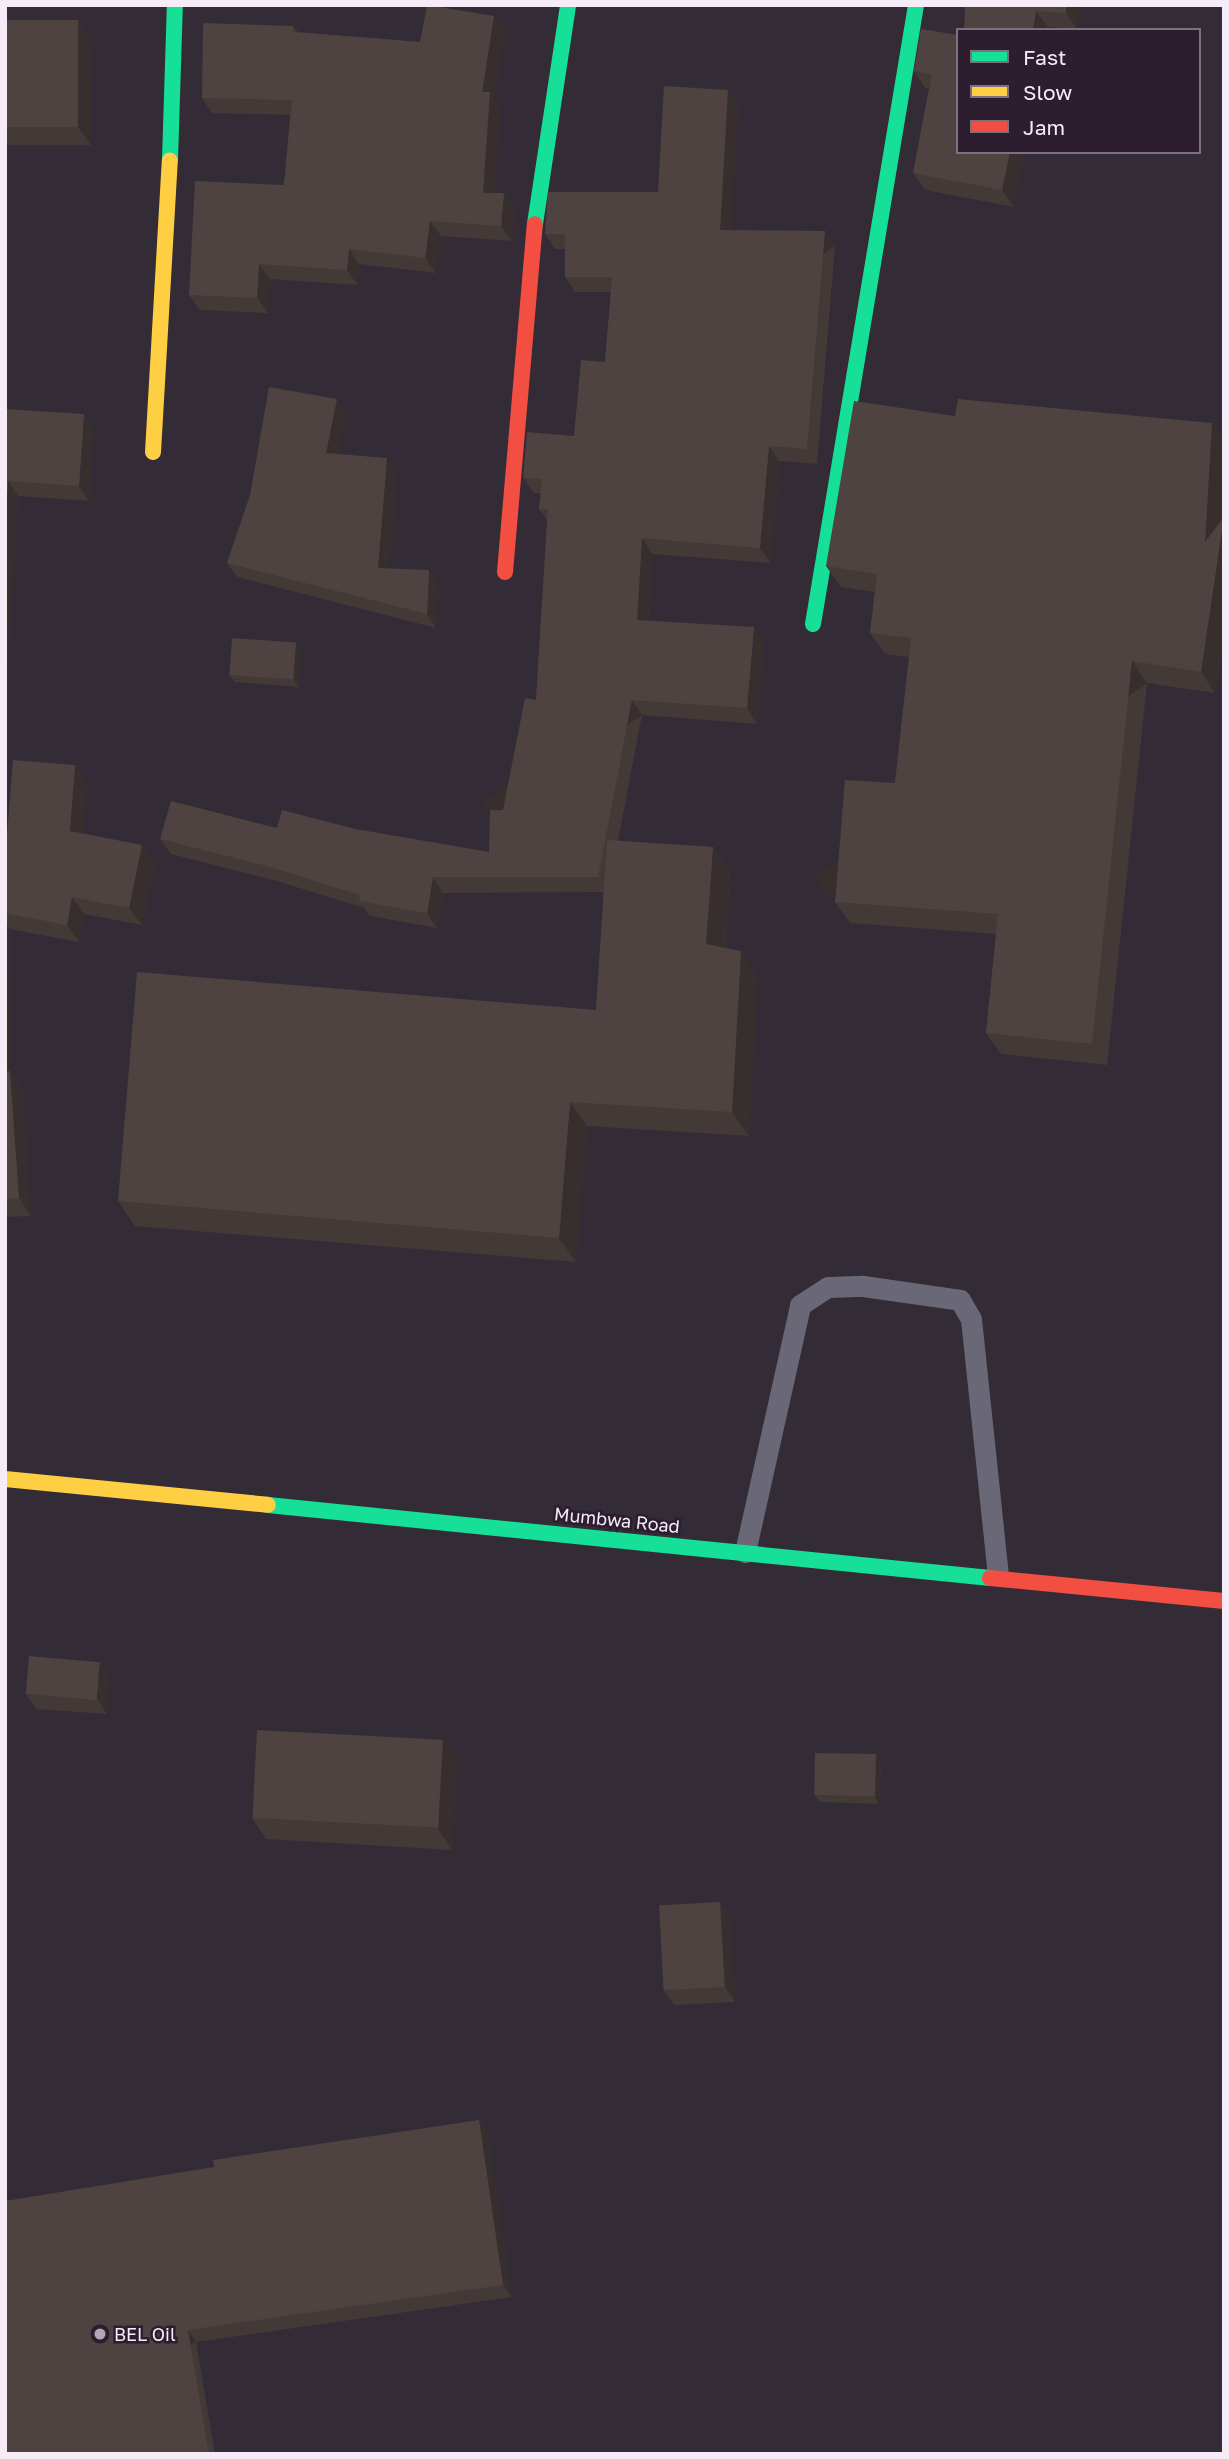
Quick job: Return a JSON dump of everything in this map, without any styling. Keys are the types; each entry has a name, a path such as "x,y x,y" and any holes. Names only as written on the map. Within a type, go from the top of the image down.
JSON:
{"street":[{"path":"153,452 165,318 175,5"},
{"path":"505,572 537,206 568,5"},
{"path":"813,624 916,5"},
{"name":"Mumbwa Road","path":"5,1479 998,1576 1224,1601"}],"lane":[{"path":"745,1552 800,1305 828,1287 863,1286 960,1300 971,1319 998,1576"}],"building":[{"path":"427,5 494,16 482,92 490,92 483,193 504,193 501,226 430,221 425,258 349,249 347,270 259,264 257,298 189,295 195,181 284,185 292,100 202,98 203,23 293,26 293,32 420,42"},
{"path":"965,5 1066,5 1066,13 1036,11 1033,28 964,28"},
{"path":"5,20 78,20 78,127 5,127"},
{"path":"921,29 956,35 956,154 1010,154 1002,190 913,173 932,74 914,71"},
{"path":"664,86 728,90 720,230 825,231 807,449 769,446 760,548 642,538 637,620 754,627 747,708 632,700 598,877 433,877 427,913 359,901 360,895 267,866 160,839 171,801 277,828 282,810 355,829 489,852 490,810 503,810 525,698 536,700 548,509 539,509 542,479 523,478 527,432 574,436 581,360 605,362 612,277 565,277 565,234 545,234 548,192 658,192"},
{"path":"269,387 337,399 326,453 387,458 378,568 429,570 427,614 227,563 250,495"},
{"path":"958,399 1212,423 1205,542 1224,517 1201,672 1132,661 1092,1044 986,1033 998,914 835,902 845,780 895,783 911,638 870,633 877,574 826,566 854,401 955,416"},
{"path":"5,409 84,414 79,486 8,481 5,531"},
{"path":"232,638 296,642 293,679 229,675"},
{"path":"13,760 75,765 70,831 142,845 129,908 72,897 67,925 5,913 5,835"},
{"path":"607,840 713,847 706,944 741,951 732,1112 570,1102 559,1238 118,1201 137,972 596,1010"},
{"path":"10,1071 19,1198 5,1199 5,1072"},
{"path":"29,1656 100,1662 96,1700 26,1694"},
{"path":"257,1730 443,1740 438,1828 252,1818"},
{"path":"815,1753 876,1754 875,1796 814,1795"},
{"path":"720,1902 724,1987 664,1990 659,1905"},
{"path":"479,2120 503,2285 188,2330 209,2454 5,2454 5,2201 214,2167 213,2160"}],"traffic: fast":[{"path":"170,160 175,5"},
{"path":"535,224 568,5"},
{"path":"813,624 916,5"},
{"path":"268,1505 990,1578"}],"traffic: slow":[{"path":"153,452 170,160"},
{"path":"5,1479 268,1505"}],"traffic: jam":[{"path":"505,572 535,224"},
{"path":"990,1578 1224,1601"}],"place":[{"name":"BEL Oil","path":"100,2334"}]}
